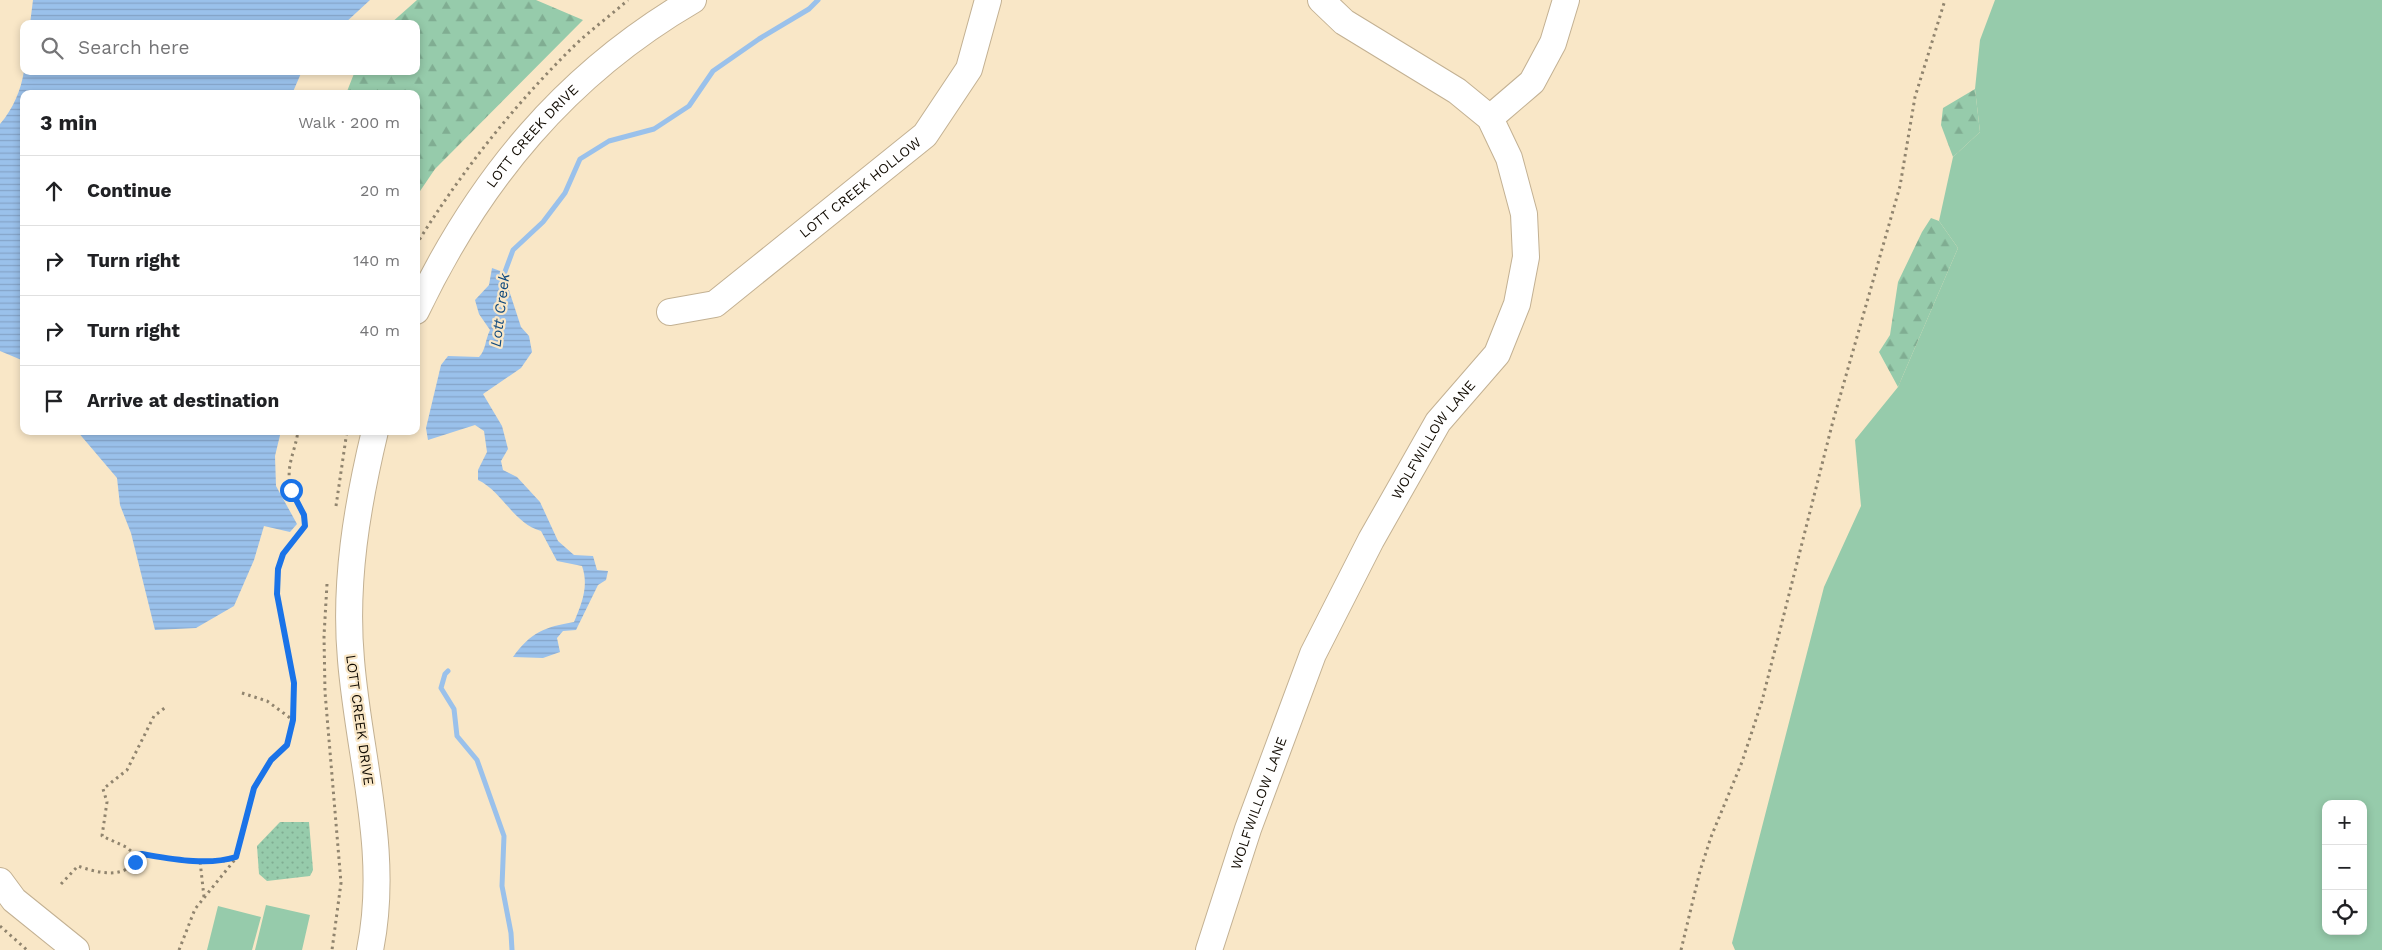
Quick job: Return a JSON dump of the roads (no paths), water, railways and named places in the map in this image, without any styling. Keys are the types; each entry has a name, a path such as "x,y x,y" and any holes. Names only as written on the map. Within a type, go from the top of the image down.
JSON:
{"street":[{"name":"LOTT CREEK DRIVE","path":"420,304 439,264 465,219 495,175 563,97 603,61 655,22 693,0"},
{"name":"LOTT CREEK HOLLOW","path":"670,312 715,304 925,135 968,69 988,0"},
{"name":"WOLFWILLOW LANE","path":"1209,950 1248,829 1314,654 1371,540 1438,422 1497,354 1517,304 1526,257 1524,214 1509,158 1490,118 1457,91 1344,22 1321,0"},
{"path":"1490,118 1532,82 1554,43 1566,0"},
{"name":"LOTT CREEK DRIVE","path":"370,950 377,893 376,844 351,659 350,602 353,545 362,488 374,435"},
{"path":"0,881 14,900 76,950"}],"water":[{"path":"33,0 370,0 348,20 30,20"},
{"path":"23,75 300,75 294,90 20,90 20,359 0,351 0,124 16,99"},
{"path":"492,268 503,272 521,327 529,336 532,352 521,368 483,394 502,426 508,449 501,461 503,470 517,477 540,502 558,541 574,555 593,556 597,570 608,571 606,580 598,585 576,630 563,631 557,638 560,652 543,658 513,657 526,642 539,632 574,622 585,587 582,566 557,561 541,531 531,527 515,515 487,485 478,480 478,470 487,452 484,431 475,425 428,440 426,428 441,365 448,356 479,357 483,351 490,330 479,314 475,300 489,285"},
{"path":"80,435 280,435 275,456 276,486 297,524 290,532 264,526 254,560 234,606 196,628 155,630 131,533 120,505 117,478"}],"waterway":[{"name":"Lott Creek","path":"503,277 513,250 543,222 565,193 580,159 609,141 654,129 689,106 713,71 759,39 809,9 818,0"},
{"name":"Lott Creek","path":"448,671 445,674 441,688 454,709 457,736 477,760 504,836 502,886 511,933 512,950"}]}
